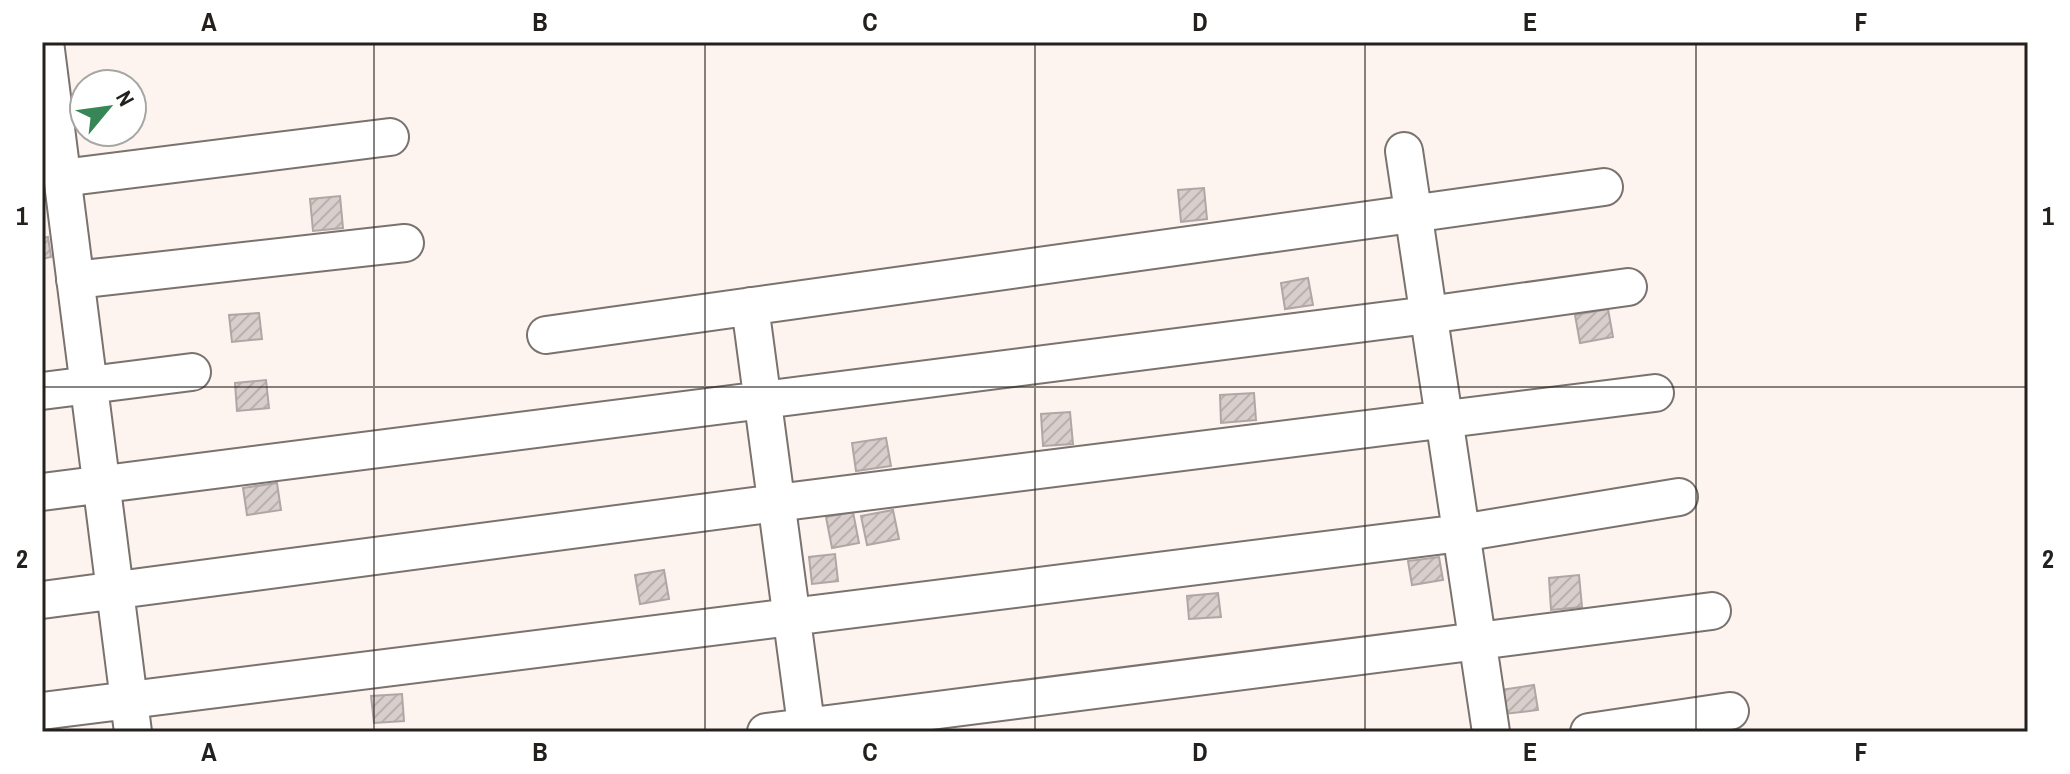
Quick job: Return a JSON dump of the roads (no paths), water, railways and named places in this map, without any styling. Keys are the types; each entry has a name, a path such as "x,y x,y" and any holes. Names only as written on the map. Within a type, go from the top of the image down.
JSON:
{"street":[{"path":"45,42 131,716"},
{"path":"62,178 390,137"},
{"path":"1404,151 1491,732"},
{"path":"546,335 1604,187"},
{"path":"75,280 405,243"},
{"path":"42,492 1628,287"},
{"path":"750,306 807,729"},
{"path":"42,391 192,372"},
{"path":"42,600 776,503 1655,393"},
{"path":"42,711 131,716 792,616 1461,533 1679,497"},
{"path":"766,732 1712,611"},
{"path":"1589,732 1730,711"}]}
